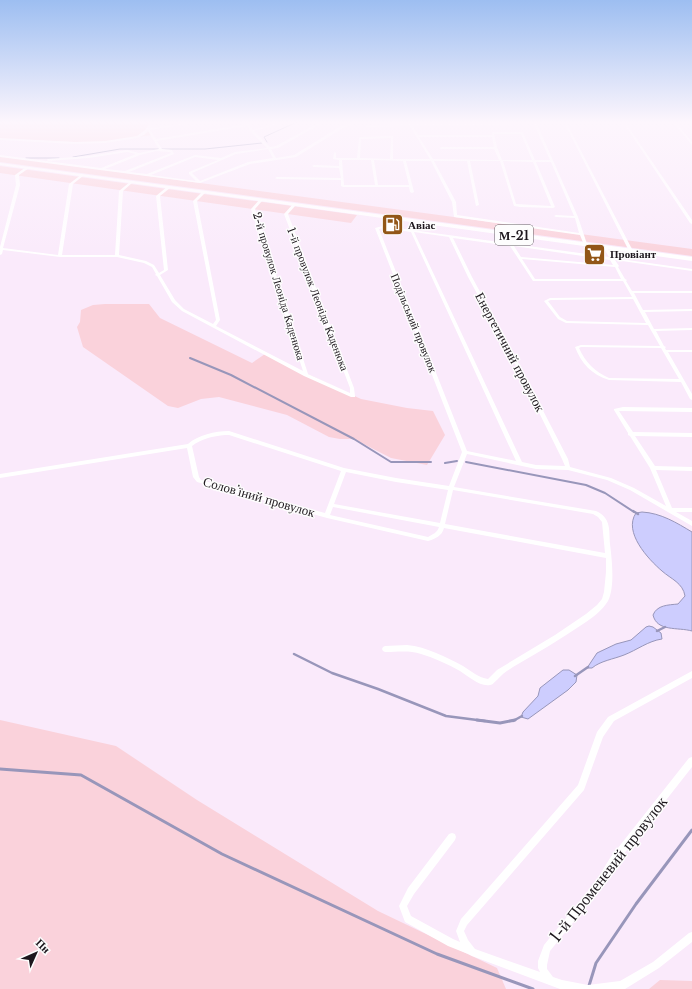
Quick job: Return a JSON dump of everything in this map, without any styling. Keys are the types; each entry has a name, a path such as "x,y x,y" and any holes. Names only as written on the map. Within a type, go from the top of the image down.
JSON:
{"highway":[{"name":"М-21","path":"28,168 692,259"}],"street":[{"path":"27,168 18,175 18,185 1,251 60,256 117,256 149,264 178,307 306,375"},
{"path":"94,168 200,182"},
{"path":"126,173 137,168"},
{"path":"148,176 166,168"},
{"path":"200,168 190,173 200,182"},
{"path":"192,190 200,182 236,168"},
{"path":"340,168 343,186 411,186"},
{"path":"374,168 377,186"},
{"path":"406,168 412,192"},
{"path":"436,168 454,202 454,216 581,234"},
{"path":"469,168 477,205"},
{"path":"504,168 515,204 520,206 553,207 537,168"},
{"path":"555,168 576,217 585,244"},
{"path":"589,168 631,251"},
{"path":"655,168 692,223"},
{"path":"60,256 71,184 82,175"},
{"path":"277,178 342,179"},
{"path":"117,256 121,191 131,182"},
{"path":"157,274 166,270 158,196 169,187"},
{"path":"204,192 195,201 218,320 213,326"},
{"name":"2-й провулок Леоніда Каденюка","path":"261,200 253,209 306,375"},
{"name":"1-й провулок Леоніда Каденюка","path":"294,205 286,214 327,320 352,388 353,396 306,375"},
{"path":"556,216 576,217"},
{"name":"Подільський провулок","path":"465,452 376,229 383,227 692,270"},
{"path":"412,231 520,463"},
{"name":"Енергетичний провулок","path":"451,237 526,382 568,468"},
{"path":"511,245 535,280 625,280"},
{"path":"605,247 692,398"},
{"path":"519,258 617,266"},
{"path":"632,292 692,292"},
{"path":"635,298 550,299 546,301 559,318 566,322 650,324"},
{"path":"643,311 692,310"},
{"path":"654,330 692,329"},
{"path":"692,351 577,347 593,373 600,377 609,379 684,382 692,384"},
{"path":"670,510 652,468 616,413 616,410 692,410"},
{"path":"0,476 189,446 194,442 212,436 229,433 344,470 396,480 594,512 600,515 605,521 608,556 606,594 604,601 589,616 499,672 490,682 482,681 450,663 421,651 407,648 385,650"},
{"path":"630,434 692,435"},
{"name":"Соловʼїний провулок","path":"189,446 196,478 199,481 327,516 428,539 437,535 443,525"},
{"path":"443,525 451,488 465,452 544,468 568,468 623,484 692,524"},
{"path":"652,468 692,469"},
{"name":"Соловʼїний провулок","path":"327,516 344,470"},
{"name":"Соловʼїний провулок","path":"331,505 608,556"},
{"path":"670,510 692,510"},
{"path":"470,950 465,943 460,930 464,922 581,787 600,735 607,723 611,719 692,674"},
{"name":"1-й Променевий провулок","path":"550,981 542,971 542,960 547,948 599,884 613,861 692,761"},
{"path":"452,837 411,891 403,906 408,919 451,943 472,952 562,985 588,989 621,986 656,965 692,936"}],"shaded area":[{"path":"0,168 16,168 357,215 351,223 0,173"},
{"path":"45,168 90,168 692,249 692,256"},
{"path":"149,304 160,318 252,363 265,354 361,399 407,408 433,411 445,435 427,465 391,458 354,439 329,437 287,415 219,397 201,399 178,408 168,406 83,347 77,327 80,322 81,310 93,305"},
{"path":"0,720 116,746 197,800 378,911 497,968 506,989 0,989"},
{"path":"660,980 692,981 692,989 649,989"}],"water":[{"path":"642,512 662,516 692,532 692,631 669,628 659,624 655,620 653,615 657,609 663,606 678,604 685,596 679,584 656,566 639,545 635,537 633,520 636,513"},
{"path":"649,626 661,633 662,639 603,662 592,668 587,668 597,653 616,644 631,640"},
{"path":"563,670 569,670 577,675 576,682 568,690 528,719 521,717 523,712 538,696 540,688"}],"waterway":[{"path":"190,358 231,375 354,439 391,462 431,462"},
{"path":"445,463 457,461"},
{"path":"466,462 586,485 605,493 634,512"},
{"path":"633,511 638,514"},
{"path":"657,631 665,627"},
{"path":"294,654 332,673 378,689 446,716 485,721"},
{"path":"575,676 588,667"},
{"path":"515,720 522,716"},
{"path":"477,720 500,723 515,720"},
{"path":"0,769 81,775 222,854 437,954 533,989"},
{"path":"588,989 596,963 636,904 692,830"}],"place":[{"name":"Авіас","path":"393,225"},
{"name":"Провіант","path":"595,254"}]}
